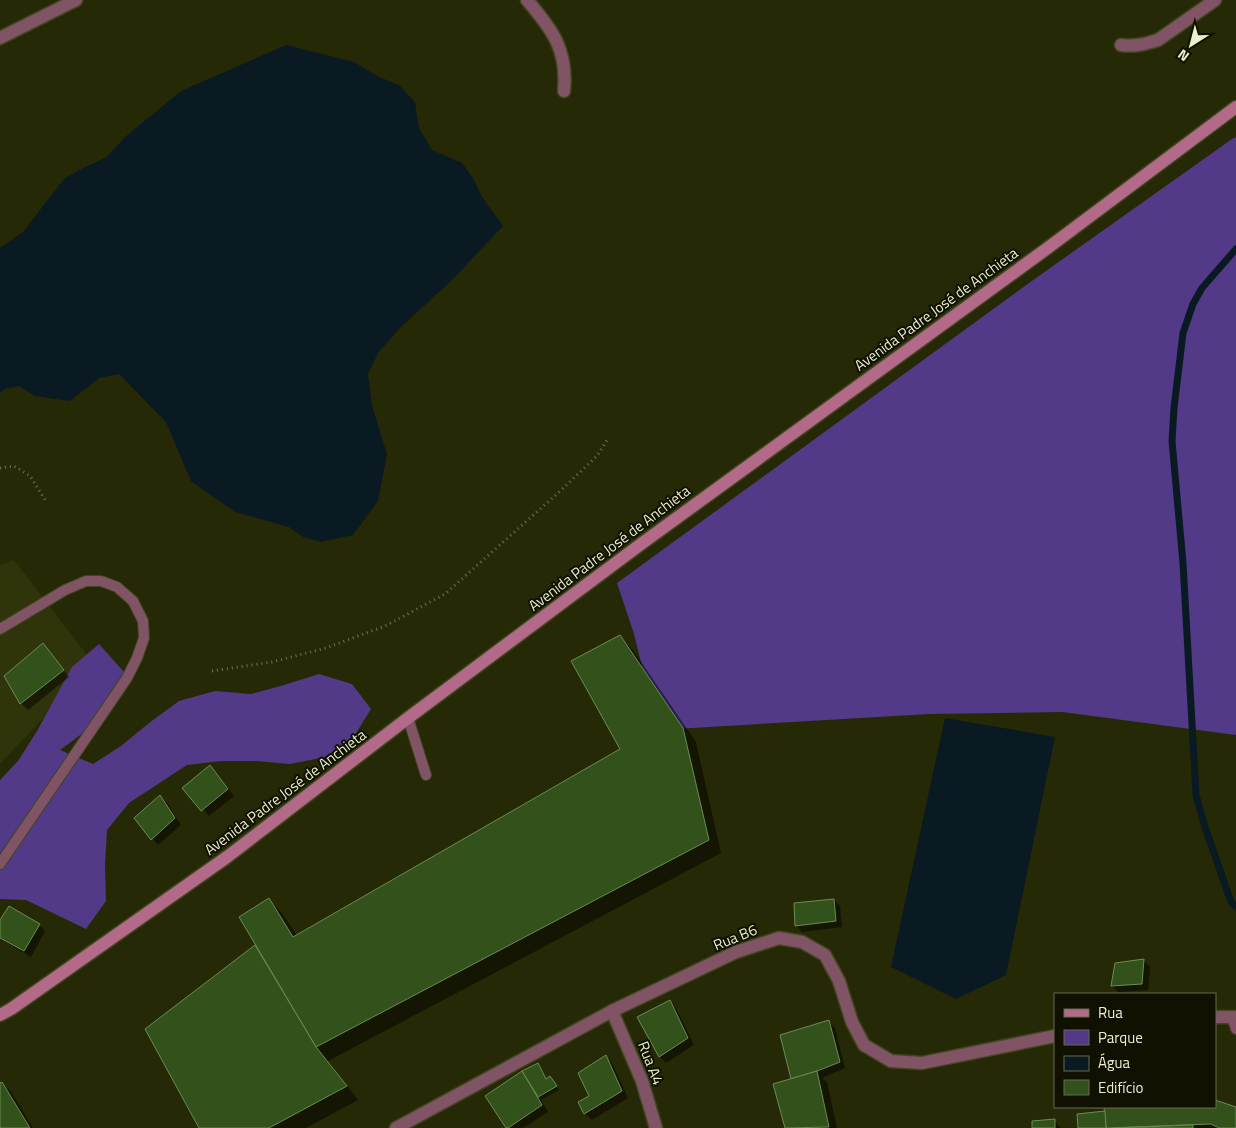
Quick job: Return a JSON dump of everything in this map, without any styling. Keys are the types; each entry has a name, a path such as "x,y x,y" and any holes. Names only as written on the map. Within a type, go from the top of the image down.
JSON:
{"main road":[{"name":"Avenida Padre José de Anchieta","path":"0,1014 11,1009 227,857 408,718 641,544 1236,107"}],"street":[{"path":"0,38 76,0"},
{"path":"527,0 553,33 558,43 564,66 564,91"},
{"path":"1121,45 1136,46 1158,40 1215,0"},
{"name":"Rua B6","path":"396,1128 612,1011 736,952 779,938 802,942 825,955 840,982 852,1022 864,1045 891,1061 922,1063 1054,1036"},
{"name":"Rua A4","path":"612,1011 642,1081 656,1128"},
{"path":"1216,1017 1235,1021"}],"lane":[{"path":"0,629 65,590 86,581 101,581 117,586 133,601 143,621 144,638 127,678 0,864"},
{"path":"408,718 426,775"}],"path":[{"path":"212,671 272,662 326,648 385,626 445,594 558,494 597,456 607,440"},
{"path":"0,468 14,466 30,476 46,502"}],"shaded area":[{"path":"14,560 94,664 0,764 0,565"}],"green space":[{"path":"1236,137 1236,735 1062,712 929,714 658,730 634,634 617,583 1029,283"},
{"path":"99,644 124,672 110,704 87,730 60,750 93,764 121,746 179,701 215,691 251,694 319,674 352,684 371,709 353,738 325,757 290,764 256,761 221,761 187,765 129,803 107,830 105,865 106,901 86,929 26,900 0,899 0,780 18,761 37,731 72,667"}],"water":[{"path":"286,45 354,62 379,77 399,85 415,102 419,128 432,150 462,163 473,178 482,197 503,226 454,278 401,327 378,353 368,374 372,406 387,454 378,501 353,535 321,542 303,537 289,527 235,512 191,481 166,422 119,374 99,378 70,401 35,396 19,386 5,389 0,393 0,248 23,232 64,179 107,157 125,137 181,91"},
{"path":"945,718 1055,737 1006,975 956,999 891,967"}],"building":[{"path":"620,635 683,728 709,840 316,1047 239,917 269,898 293,937 620,749 571,661"},
{"path":"43,643 64,670 20,704 4,676"},
{"path":"210,765 228,789 201,811 182,788"},
{"path":"160,795 175,818 151,840 134,818"},
{"path":"834,899 836,921 795,926 794,903"},
{"path":"9,906 40,924 24,951 0,938 0,920"},
{"path":"255,945 316,1047 347,1086 269,1128 199,1128 145,1029"},
{"path":"1144,959 1142,984 1111,986 1115,963"},
{"path":"670,1000 688,1038 659,1057 637,1017"},
{"path":"829,1020 840,1062 791,1079 780,1035"},
{"path":"606,1055 622,1091 584,1114 578,1102 589,1096 578,1073"},
{"path":"538,1063 546,1079 550,1076 557,1086 538,1097 522,1071"},
{"path":"522,1071 542,1105 506,1128 485,1096"},
{"path":"817,1071 829,1127 785,1128 773,1084"},
{"path":"2,1082 30,1128 0,1128 0,1083"},
{"path":"1216,1100 1236,1107 1236,1128 1219,1128 1211,1124 1106,1128 1104,1108 1216,1108"},
{"path":"1105,1111 1106,1128 1078,1128 1077,1114"},
{"path":"1055,1119 1055,1128 1032,1128 1032,1121"},
{"path":"1193,1125 1193,1128 1113,1128"}],"waterway":[{"path":"1236,249 1202,288 1193,304 1183,333 1172,441 1183,563 1196,795 1231,902 1236,907"}]}
